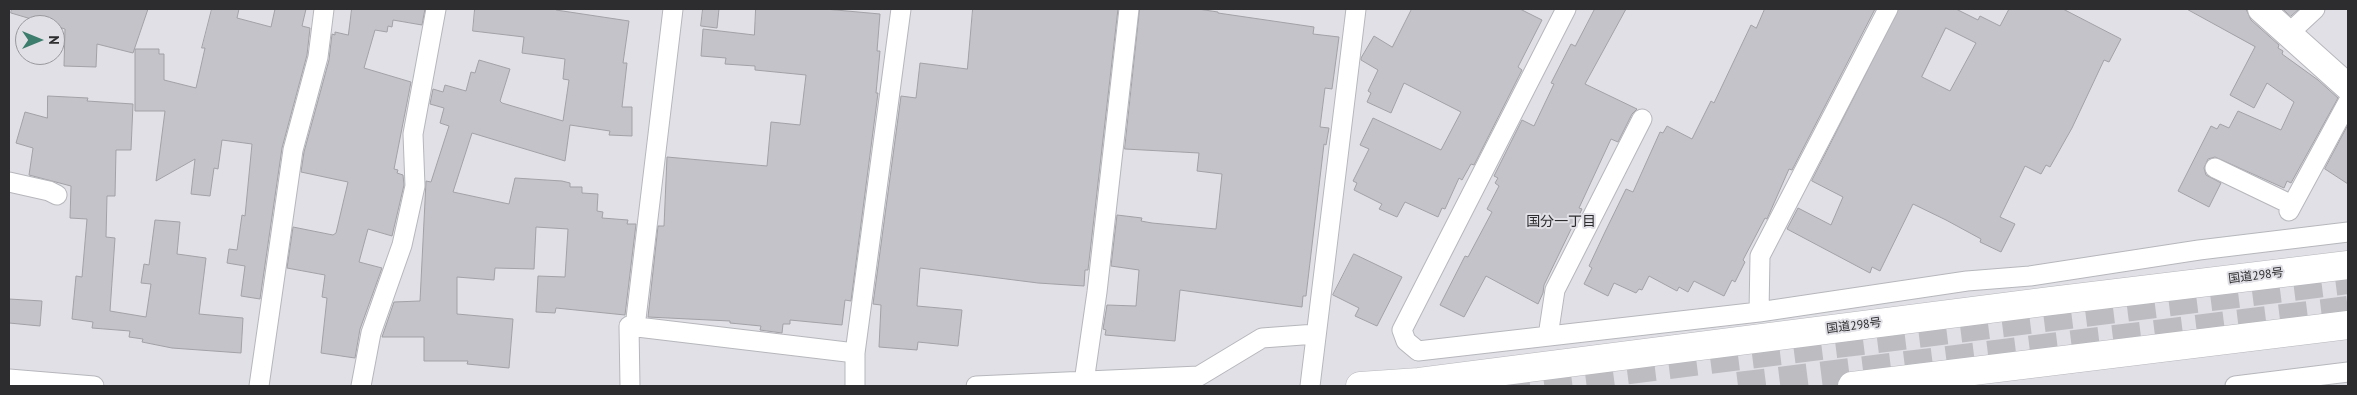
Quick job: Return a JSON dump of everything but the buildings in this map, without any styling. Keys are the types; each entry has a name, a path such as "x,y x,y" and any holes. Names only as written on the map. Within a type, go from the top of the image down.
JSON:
{"highway":[{"name":"国道298号","path":"1360,386 1420,382 2348,265"},
{"path":"1852,386 2348,324"}],"main road":[{"path":"2261,9 2348,87"}],"street":[{"path":"259,386 293,150 318,57 324,9"},
{"path":"361,386 371,333 402,245 415,186 413,134 436,9"},
{"path":"635,327 673,9"},
{"path":"855,386 855,353 901,9"},
{"path":"1084,382 1097,292 1128,9"},
{"path":"1310,386 1356,9"},
{"path":"1566,9 1402,330 1406,340 1418,351 1759,312 1966,281 2030,276 2199,250 2348,232"},
{"path":"1759,312 1760,256 1888,9"},
{"path":"2288,34 2314,9"},
{"path":"2215,168 2290,208 2348,102"},
{"path":"1548,336 1555,290 1642,119"},
{"path":"9,182 49,191 57,195"},
{"path":"630,386 629,326 855,353"},
{"path":"976,386 1025,386 1199,376 1262,338 1316,334"},
{"path":"2235,386 2341,378"},
{"path":"9,379 94,386"}],"tunnel":[{"path":"1502,386 2348,280"},
{"path":"1738,386 2348,310"}],"district":[{"name":"国分一丁目","path":"1561,222"}]}
